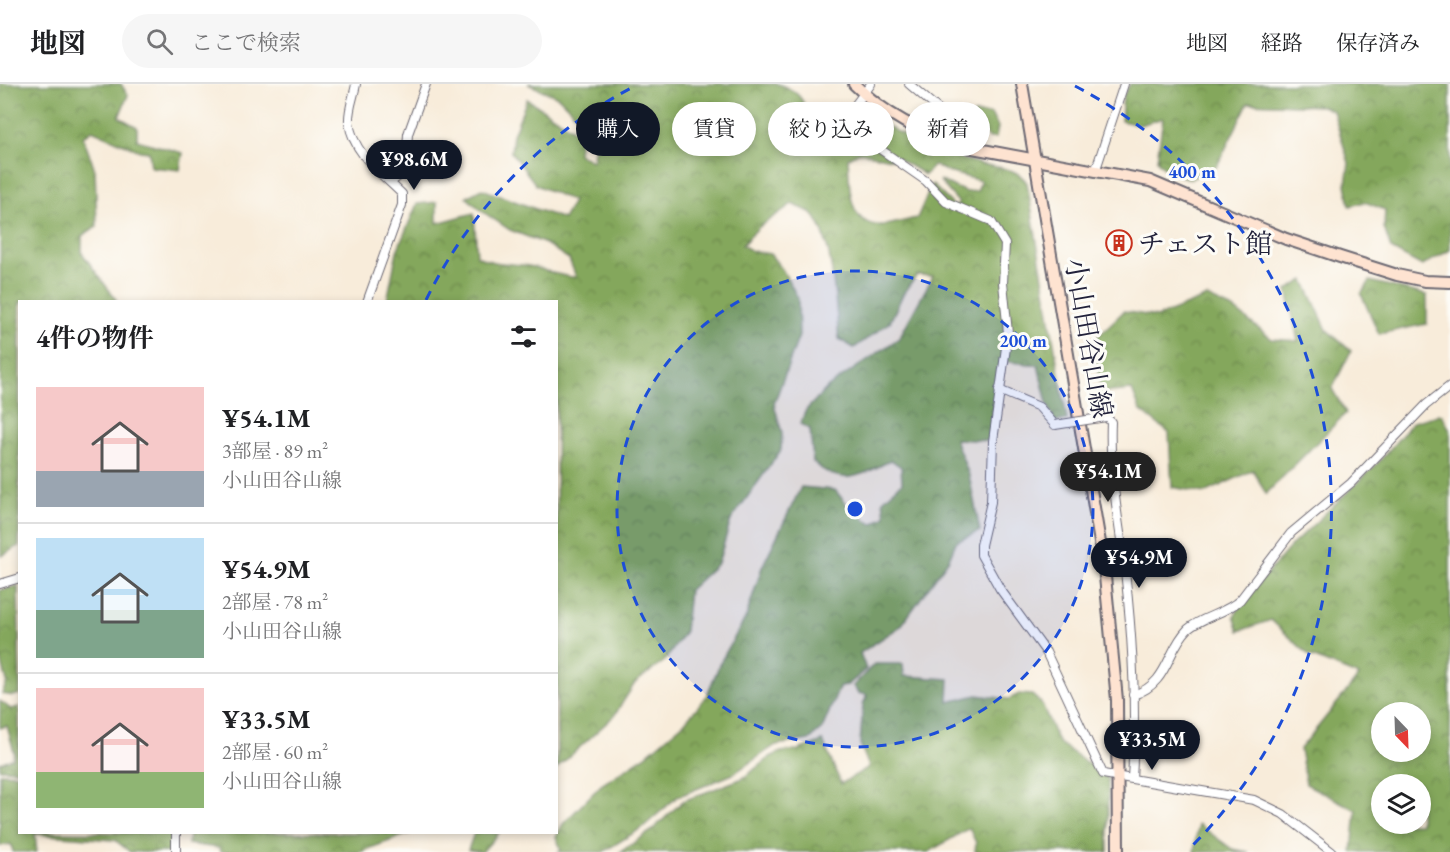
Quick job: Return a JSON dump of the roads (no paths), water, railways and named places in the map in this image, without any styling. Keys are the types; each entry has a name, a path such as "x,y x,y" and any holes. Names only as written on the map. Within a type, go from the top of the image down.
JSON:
{"main road":[{"path":"854,84 863,94 903,122 941,140 1131,176 1169,187 1286,239 1340,257 1397,275 1425,281 1450,282"},
{"name":"小山田谷山線","path":"1022,84 1104,566 1116,679 1119,776 1118,852"}],"street":[{"path":"356,84 350,113 352,133 364,158 402,194 402,205 368,300"},
{"path":"390,182 399,176 406,164 408,134 426,84"},
{"path":"872,84 849,117 854,131 927,181 946,202 991,221 1003,239 1006,255 1003,283 1008,333 991,461 991,502 981,545 981,555 1000,589 1046,652 1103,774 1254,800 1283,814 1332,852"},
{"path":"909,84 930,102"},
{"path":"1096,170 1124,84"},
{"path":"1133,695 1160,677 1186,631 1197,623 1231,608 1240,600 1291,533 1351,483 1426,405 1450,386"},
{"path":"999,390 1039,407 1055,425 1106,417 1112,422 1110,454 1124,564 1133,695 1132,778"},
{"path":"0,584 18,579"},
{"path":"176,852 177,834"}],"place":[{"name":"チェスト館","path":"1119,243"}]}
